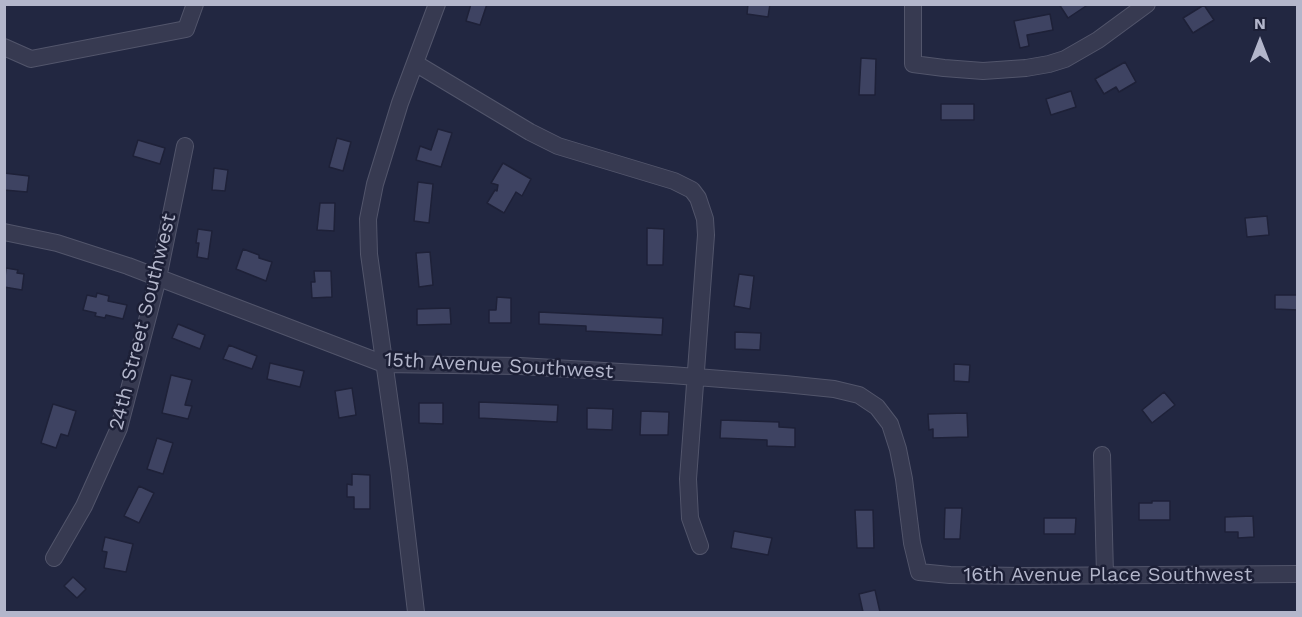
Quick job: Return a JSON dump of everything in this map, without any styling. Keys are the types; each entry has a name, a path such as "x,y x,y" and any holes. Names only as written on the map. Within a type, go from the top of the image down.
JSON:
{"street":[{"path":"4,47 31,59 186,29 195,4"},
{"path":"416,612 369,254 368,219 375,184 400,103 437,4"},
{"path":"913,4 914,64 983,71 1049,64 1080,52 1147,4"},
{"path":"415,63 530,132 590,157 674,181 692,190 698,198 705,219 706,235 688,479 690,518 700,546"},
{"name":"24th Street Southwest","path":"54,558 84,506 119,428 158,278 185,146"},
{"name":"15th Avenue Southwest","path":"4,232 65,245 384,364 520,366 694,377 834,389 859,395 869,400 890,424 904,479 912,543 919,572"},
{"path":"1102,455 1105,575"},
{"name":"16th Avenue Place Southwest","path":"919,572 1023,576 1298,574"}],"building":[{"path":"471,4 487,4 480,25 466,21"},
{"path":"748,4 770,4 768,17 747,14"},
{"path":"1059,4 1089,4 1068,18"},
{"path":"1204,5 1214,20 1193,33 1183,18"},
{"path":"1050,14 1053,30 1027,35 1029,46 1020,48 1014,21"},
{"path":"861,58 876,59 875,95 859,95"},
{"path":"1125,62 1136,82 1119,92 1116,87 1104,94 1095,79"},
{"path":"1071,91 1076,107 1051,115 1046,99"},
{"path":"941,104 974,104 974,120 941,120"},
{"path":"438,129 452,133 441,167 416,160 420,146 431,150"},
{"path":"337,138 351,142 343,171 329,167"},
{"path":"138,140 165,148 160,164 133,156"},
{"path":"503,163 531,179 522,196 516,192 504,213 487,203 495,190 497,191 498,185 491,183"},
{"path":"214,168 228,170 225,191 212,190"},
{"path":"4,173 29,176 27,192 4,190"},
{"path":"418,182 433,184 429,223 414,221"},
{"path":"320,203 335,203 334,231 317,230"},
{"path":"1267,216 1269,235 1247,237 1245,218"},
{"path":"647,228 664,229 663,265 647,265"},
{"path":"198,229 212,231 208,259 197,257"},
{"path":"243,249 272,262 266,281 236,269"},
{"path":"430,252 433,285 419,287 416,253"},
{"path":"6,268 18,270 17,273 24,274 22,290 4,287"},
{"path":"314,271 331,271 332,297 312,298 311,282 315,282"},
{"path":"739,274 754,276 750,309 734,306"},
{"path":"97,293 109,296 108,301 127,305 123,319 106,315 105,318 95,316 96,313 83,310 87,295 96,297"},
{"path":"1275,295 1298,295 1298,310 1275,309"},
{"path":"497,297 511,298 511,323 489,323 489,310 496,310"},
{"path":"450,308 451,324 417,325 417,309"},
{"path":"539,312 663,318 662,335 586,331 586,326 539,324"},
{"path":"178,324 205,335 200,349 172,338"},
{"path":"735,332 761,333 760,350 735,349"},
{"path":"229,345 257,356 252,369 223,359"},
{"path":"270,363 304,371 300,387 267,379"},
{"path":"954,364 970,365 969,382 954,381"},
{"path":"171,375 192,380 185,405 192,406 188,419 162,413"},
{"path":"352,388 356,415 339,418 335,391"},
{"path":"1164,392 1175,405 1152,423 1142,410"},
{"path":"479,402 558,405 557,422 479,418"},
{"path":"419,403 443,403 443,424 419,423"},
{"path":"53,404 76,411 68,436 61,434 56,448 41,443"},
{"path":"587,408 613,409 612,430 587,429"},
{"path":"641,411 669,412 668,435 640,435"},
{"path":"967,413 968,437 933,438 933,429 929,430 928,414"},
{"path":"721,420 779,422 779,427 795,428 795,447 767,446 767,440 720,438"},
{"path":"157,438 173,443 163,474 147,469"},
{"path":"352,474 370,475 370,509 354,509 354,497 347,497 347,484 352,485"},
{"path":"139,486 154,493 139,523 124,516"},
{"path":"1152,501 1170,501 1170,520 1139,520 1139,503 1152,503"},
{"path":"945,508 962,508 960,539 944,539"},
{"path":"855,510 873,510 874,548 857,548"},
{"path":"1253,516 1254,537 1238,538 1238,532 1225,532 1225,517"},
{"path":"1044,518 1076,518 1075,534 1044,534"},
{"path":"734,531 772,538 768,555 731,548"},
{"path":"105,537 133,544 126,572 104,568 107,552 102,551"},
{"path":"73,577 86,589 77,598 64,586"},
{"path":"875,590 880,612 863,612 859,594"}]}
